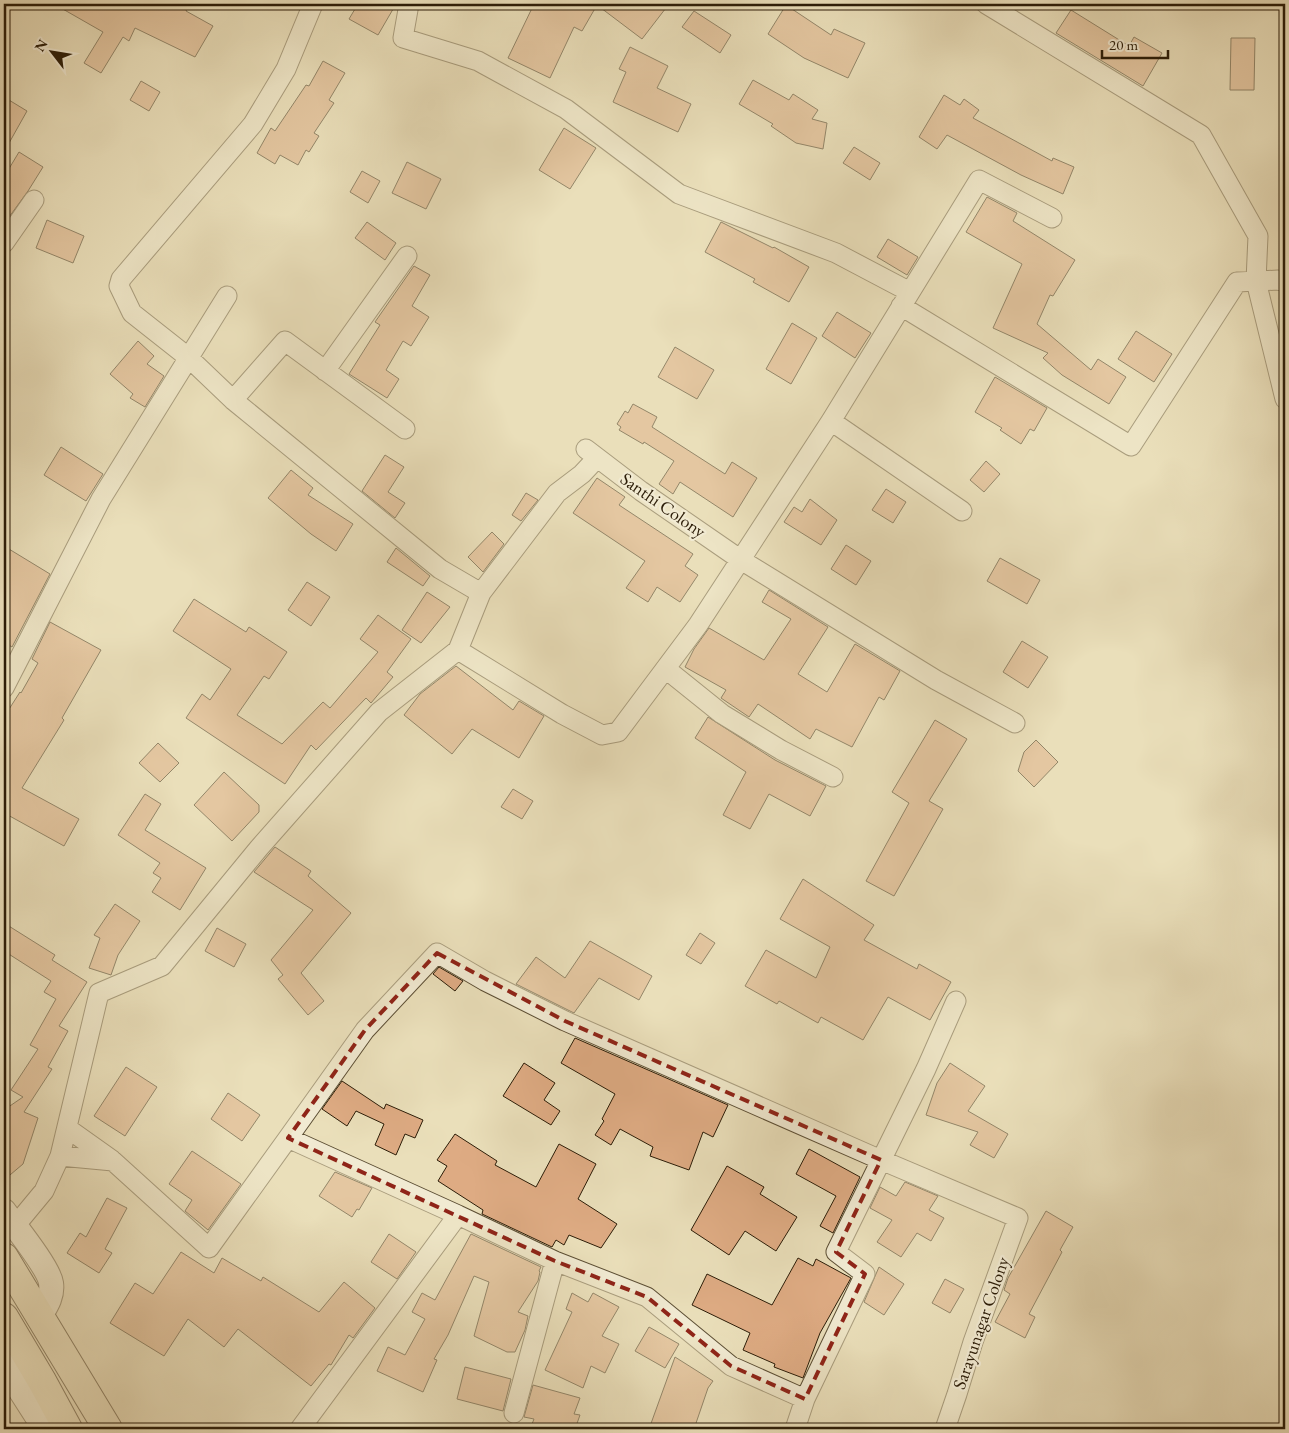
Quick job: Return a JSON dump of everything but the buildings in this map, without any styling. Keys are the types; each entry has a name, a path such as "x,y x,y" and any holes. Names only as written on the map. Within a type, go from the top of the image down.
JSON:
{"highway":[{"path":"4,1257 108,1429"},
{"path":"4,1317 68,1429"}],"street":[{"path":"40,1316 50,1300 51,1283 41,1262 10,1219 44,1191 60,1156 99,994 162,966 259,848 379,712 458,650 481,593 440,569 233,400 189,358 132,313 119,286 121,279 253,124 286,68 313,4"},
{"path":"409,4 403,38 478,62 566,110 679,194 836,253 1131,446 1237,282 1278,280 1285,282"},
{"path":"986,4 1201,135 1258,236 1256,281 1285,399"},
{"path":"458,650 562,714 602,735 618,732 698,625 741,560 831,421 979,180 1052,218"},
{"path":"4,243 34,200"},
{"path":"325,371 407,256"},
{"path":"4,688 101,499 227,296"},
{"path":"233,400 285,341 405,429"},
{"path":"831,421 962,511"},
{"name":"Santhi Colony","path":"481,593 557,493 582,474 592,453 642,492 741,560 936,680 1015,723"},
{"path":"666,669 722,714 781,750 833,777"},
{"path":"66,1128 113,1161 210,1248 365,1030 437,952 485,981 565,1021 881,1160"},
{"path":"795,1429 805,1399 865,1274 836,1252 926,1069 956,1001"},
{"path":"288,1138 458,1214 555,1261 647,1297 731,1366 805,1399"},
{"path":"60,1156 113,1161"},
{"name":"Sarayunagar Colony","path":"881,1160 1018,1218 944,1429"},
{"path":"300,1429 458,1214"},
{"path":"514,1413 555,1261"},
{"path":"4,1365 45,1429"}],"highlighted area":[{"path":"437,953 565,1021 881,1160 836,1252 865,1274 805,1399 731,1366 647,1297 555,1261 288,1138 365,1030"}]}
